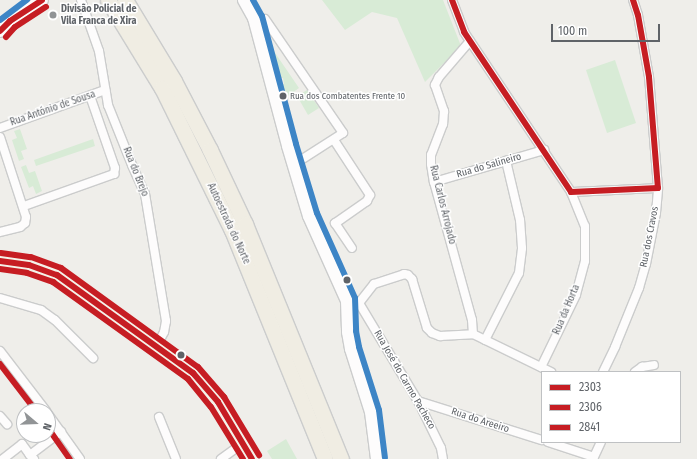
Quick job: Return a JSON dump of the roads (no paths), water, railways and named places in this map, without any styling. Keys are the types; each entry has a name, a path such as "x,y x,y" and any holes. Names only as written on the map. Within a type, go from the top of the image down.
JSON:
{"highway":[{"name":"Autoestrada do Norte","path":"108,0 162,88 232,230 333,458"},
{"name":"Autoestrada do Norte","path":"125,0 174,81 216,163 251,238 333,458"}],"main road":[{"path":"0,260 29,265 57,275 193,372 206,386 252,459"}],"street":[{"path":"0,31 10,21 42,0"},
{"name":"Rua do Brejo","path":"81,0 89,18 99,51 105,90 115,123 145,194 166,321 164,332 157,346"},
{"path":"244,0 254,18 293,165 309,216 347,301 347,326 351,350 371,412 377,459"},
{"name":"Rua da Horta","path":"452,0 464,32 571,192 585,226 584,261 576,295 541,367"},
{"name":"Rua dos Cravos","path":"603,371 639,288 651,239 658,188 649,77 644,41 633,0"},
{"path":"265,19 343,133 293,165"},
{"name":"Rua Carlos Arrojado","path":"470,41 439,77 435,86 444,111 443,124 431,155 434,182 472,320 473,334"},
{"name":"Rua António de Sousa","path":"0,128 105,90"},
{"path":"0,232 11,230 23,225 26,217 24,206 114,174 115,168 90,96"},
{"name":"Rua António de Sousa","path":"0,137 24,206"},
{"path":"334,140 370,195 367,201 335,224 352,248"},
{"name":"Rua do Salineiro","path":"434,182 544,150"},
{"path":"485,340 518,273 522,248 520,220 506,161"},
{"path":"571,192 658,188"},
{"path":"348,308 359,303 374,284 404,274 408,275 412,279 427,328 430,332 440,336 473,334 549,371"},
{"path":"0,298 41,310 55,320 93,358"},
{"name":"Rua José do Carmo Pacheco","path":"359,303 418,401 441,448 443,459"},
{"path":"0,351 40,403"},
{"path":"636,371 642,367 654,365"},
{"name":"Rua do Areeiro","path":"418,401 541,440"},
{"path":"0,416 7,424"},
{"path":"159,417 176,459"},
{"path":"56,425 80,459"},
{"path":"3,459 22,444 32,457 61,432"},
{"path":"221,459 243,443"},
{"path":"551,443 594,458 601,443"}],"place":[{"name":"Divisão Policial de Vila Franca de Xira","path":"53,15"},
{"name":"Rua dos Combatentes Frente 10","path":"283,96"}]}
